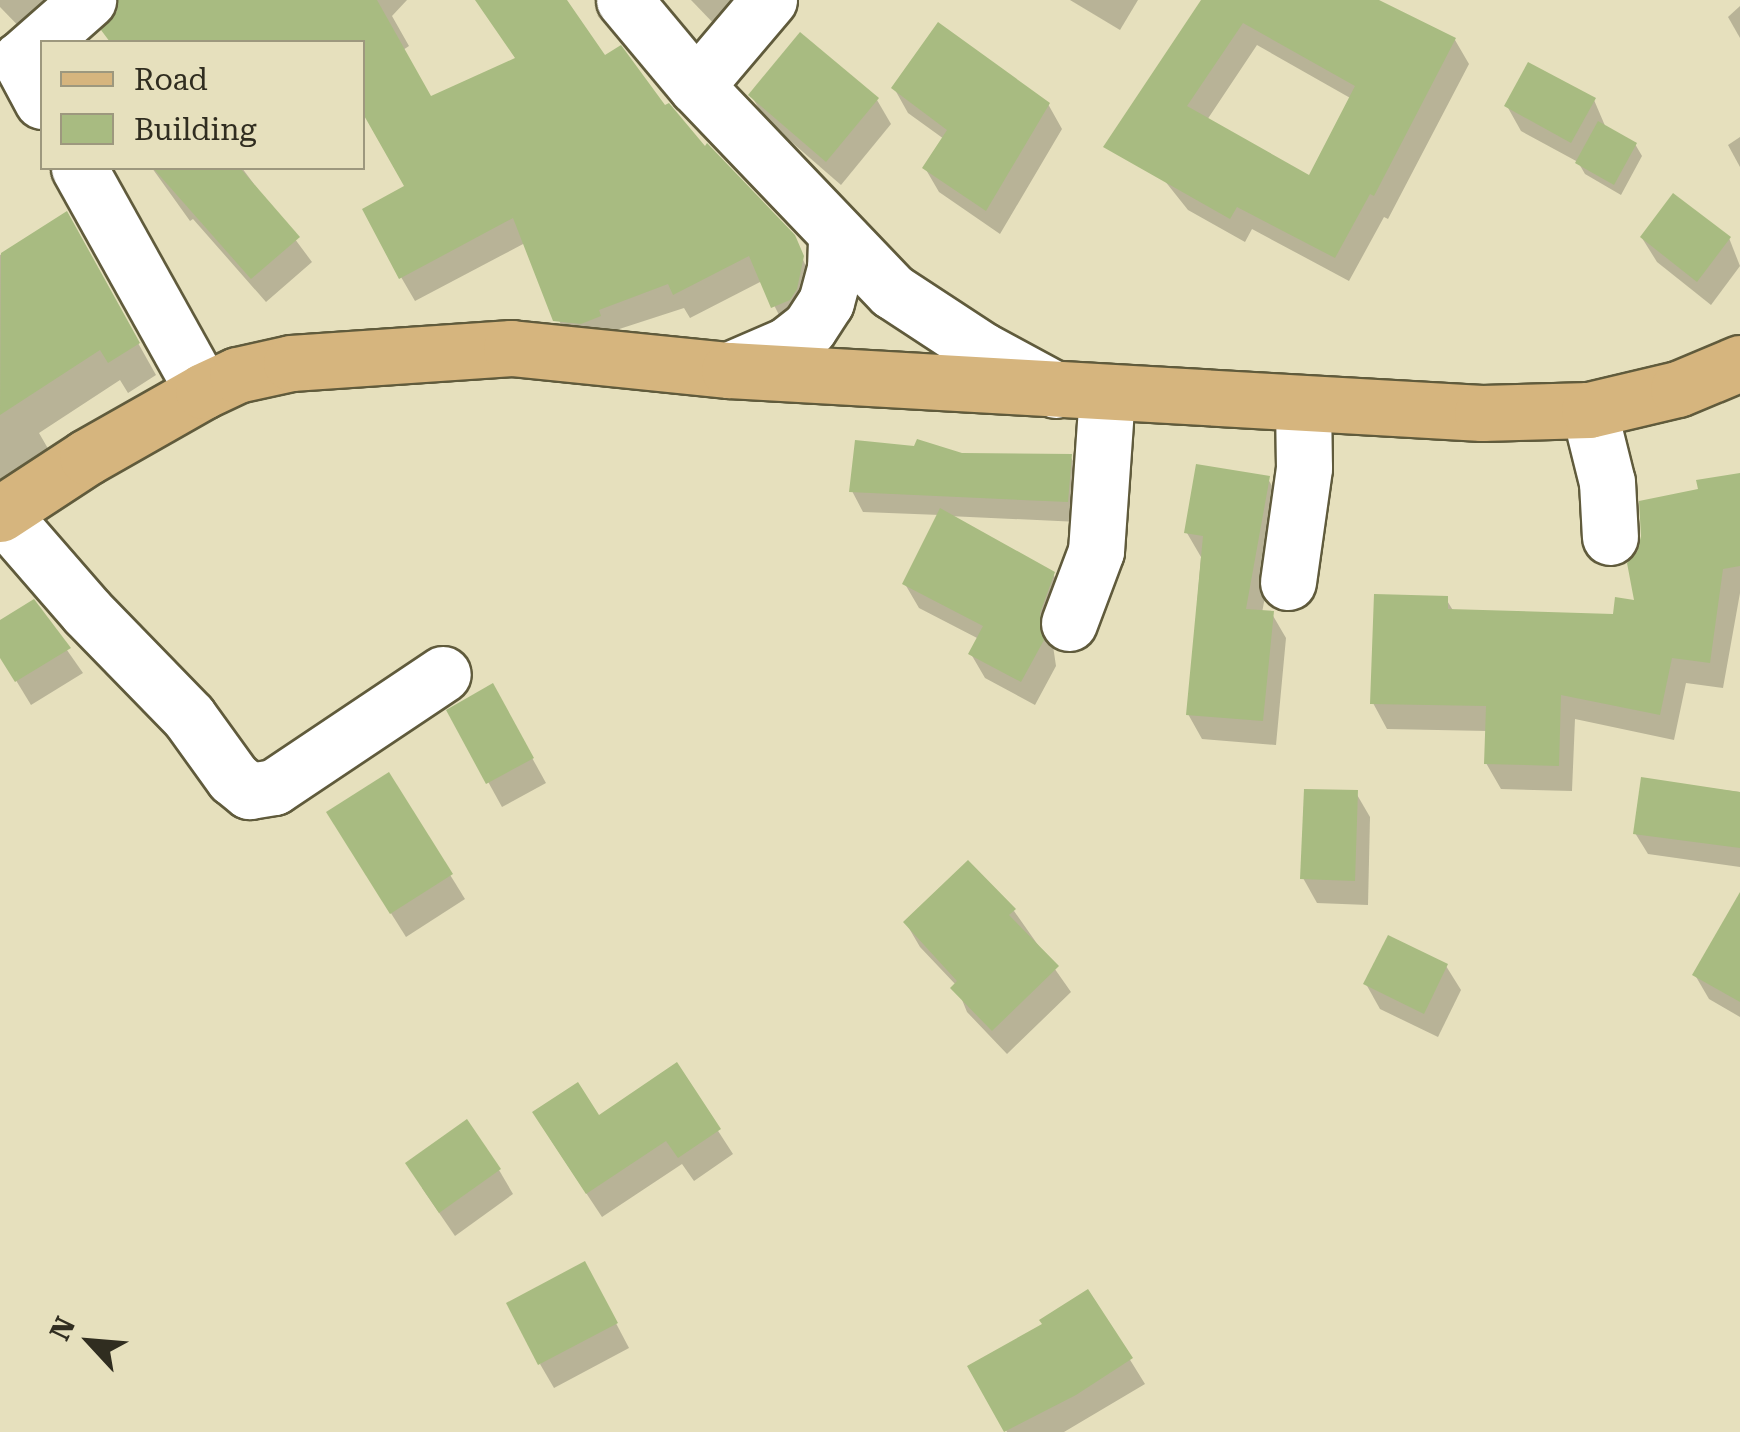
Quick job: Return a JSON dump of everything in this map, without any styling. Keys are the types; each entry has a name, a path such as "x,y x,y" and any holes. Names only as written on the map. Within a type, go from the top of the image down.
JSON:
{"main road":[{"path":"1,514 203,391 237,375 291,363 511,348 729,370 1090,396 1304,430 1482,414 1591,418 1740,363"}],"street":[{"path":"43,40 88,0"},
{"path":"624,0 696,86 892,291 932,319 1090,396 1104,470 1096,551 1069,623"},
{"path":"696,86 769,0"},
{"path":"40,42 20,60 40,97"},
{"path":"81,170 203,391"},
{"path":"729,370 787,344 809,328 826,302 835,269 836,236"},
{"path":"1591,418 1607,482 1610,536"},
{"path":"1288,582 1304,430"},
{"path":"1,514 87,612 189,717 234,778 249,791 274,788 444,674"}],"building":[{"path":"118,0 377,0 431,96 515,58 475,0 567,0 605,55 621,45 665,105 669,103 705,146 707,143 795,235 804,256 797,289 790,300 771,308 749,256 673,295 668,284 599,310 601,316 581,324 553,321 513,218 399,279 362,209 404,186 365,117 365,40 108,40 101,30 117,11"},
{"path":"1201,0 1379,0 1456,38 1374,196 1370,194 1335,258 1237,207 1230,219 1103,147","holes":["1243,23 1355,86 1309,175 1187,106"]},
{"path":"938,22 1050,103 986,211 922,168 947,130 891,88"},
{"path":"800,32 879,98 826,162 748,95"},
{"path":"1528,62 1596,98 1571,143 1504,106"},
{"path":"1598,121 1637,143 1614,185 1575,163"},
{"path":"155,170 242,170 300,237 251,279"},
{"path":"1673,193 1731,237 1697,282 1640,237"},
{"path":"67,211 140,343 108,363 100,350 0,415 1,253"},
{"path":"917,439 962,453 1072,454 1068,502 849,492 855,440 914,446"},
{"path":"1196,464 1270,476 1246,609 1274,611 1263,721 1186,715 1203,536 1184,533"},
{"path":"1740,473 1740,566 1723,569 1710,663 1672,658 1660,715 1561,695 1559,766 1484,764 1486,706 1370,704 1374,594 1448,596 1448,609 1613,614 1615,597 1634,600 1627,563 1637,552 1641,536 1639,501 1698,489 1696,480"},
{"path":"940,508 1055,572 1040,613 1044,640 1021,682 968,654 983,626 902,584"},
{"path":"34,599 71,648 15,682 0,658 0,620"},
{"path":"493,683 534,758 486,784 446,710"},
{"path":"389,772 453,874 390,914 326,812"},
{"path":"1641,777 1740,792 1740,848 1633,834"},
{"path":"1304,789 1358,790 1355,881 1300,879"},
{"path":"968,860 1016,909 1009,915 1059,966 992,1031 950,988 957,981 903,922"},
{"path":"1740,892 1740,1002 1692,975"},
{"path":"1388,935 1448,964 1424,1014 1363,984"},
{"path":"677,1062 721,1129 678,1158 666,1141 586,1194 532,1112 578,1082 599,1115"},
{"path":"467,1119 501,1169 439,1213 405,1163"},
{"path":"585,1261 618,1323 538,1365 506,1303"},
{"path":"1088,1289 1133,1358 1076,1395 1004,1432 967,1366 1042,1324 1039,1320"}]}
